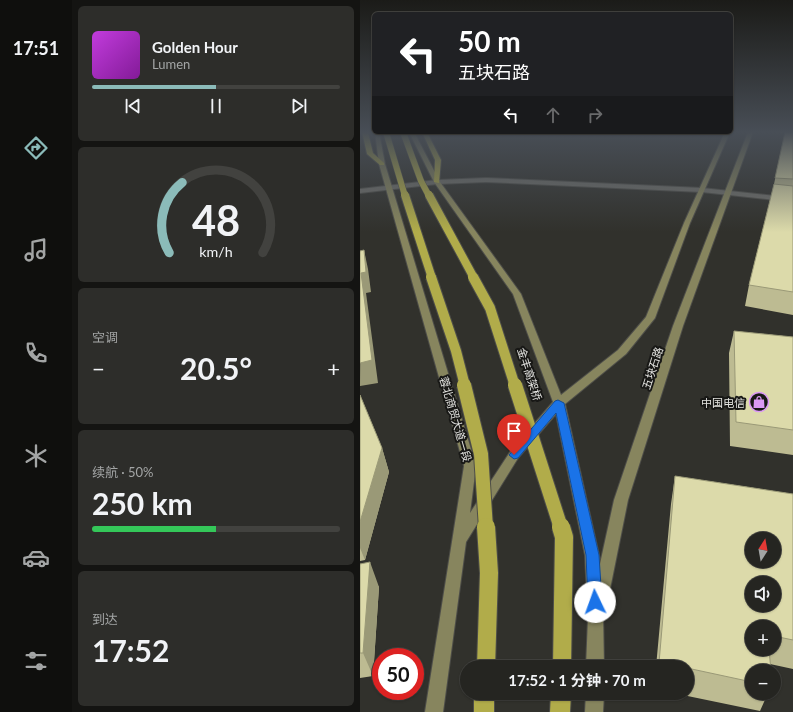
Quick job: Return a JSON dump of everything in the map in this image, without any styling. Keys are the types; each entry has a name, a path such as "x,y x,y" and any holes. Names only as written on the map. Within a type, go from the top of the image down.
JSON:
{"highway":[{"path":"396,165 412,219 456,351 481,454 489,573 486,660"},
{"name":"金丰高架桥","path":"415,165 421,181 490,308 564,537 562,660"},
{"path":"436,182 438,165"},
{"path":"484,700 484,712"},
{"path":"560,712 561,700"}],"main road":[{"name":"蓉北商贸大道一段","path":"382,165 470,466 434,712"},
{"path":"428,165 436,182 517,294 558,403 592,555 596,618 595,660"},
{"path":"460,540 514,455 558,403 622,352 650,318 687,222 713,165"},
{"name":"五块石路","path":"596,618 621,500 678,326 739,165"},
{"path":"594,712 595,700"}],"street":[{"path":"360,191 436,182 486,180 702,190 793,200"}],"building":[{"path":"778,165 793,165 793,179 775,178"},
{"path":"774,184 793,186 793,292 749,285"},
{"path":"364,250 366,272 361,273 372,360 360,363 360,251"},
{"path":"734,331 793,337 793,430 736,422"},
{"path":"360,395 382,448 360,522"},
{"path":"675,476 793,494 793,640 781,637 781,620 745,620 745,656 770,656 770,664 745,664 745,680 694,670 694,660 659,660"},
{"path":"370,562 363,653 360,653 360,564"}],"place":[{"name":"中国电信","path":"759,402"}],"route":[{"path":"514,455 558,403 592,555 595,602"}]}
